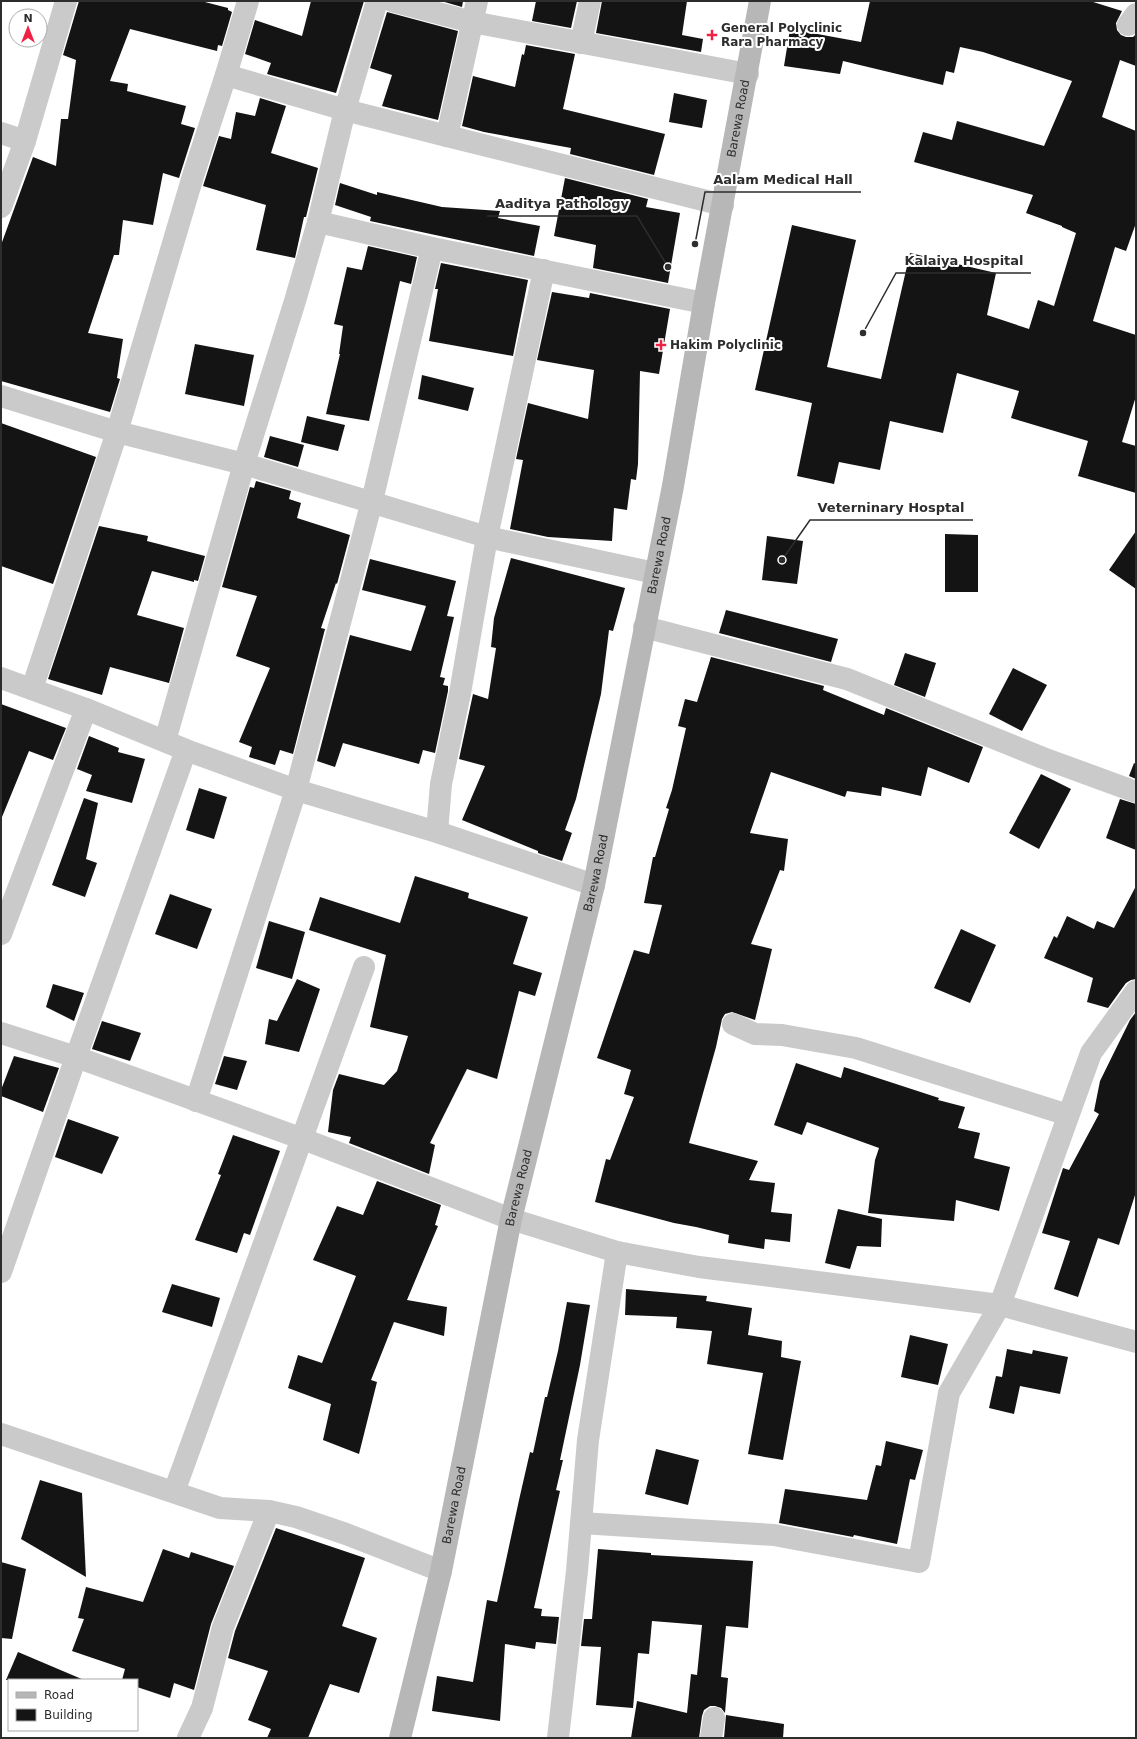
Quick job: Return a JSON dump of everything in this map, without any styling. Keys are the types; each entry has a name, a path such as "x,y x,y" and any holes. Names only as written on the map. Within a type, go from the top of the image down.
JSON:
{"main road":[{"name":"Barewa Road","path":"400,1738 440,1571 511,1219 594,885 673,486 704,303 748,74 760,1"}],"street":[{"path":"1,207 25,141 66,1"},
{"path":"32,689 117,432 193,176 248,1"},
{"path":"165,741 244,464 318,222 345,110 377,1"},
{"path":"392,1 472,22 748,74"},
{"path":"447,136 477,1"},
{"path":"581,43 590,1"},
{"path":"226,75 345,110 723,204"},
{"path":"1,132 25,141"},
{"path":"318,222 432,248 704,303"},
{"path":"196,1101 296,790 372,501 432,248"},
{"path":"437,832 441,784 460,693 487,537 544,270"},
{"path":"1,396 117,432 244,464 372,501 487,537 655,573"},
{"path":"644,627 847,679 1043,758 1136,792"},
{"path":"1,678 86,709 186,750 296,790 437,832 594,885"},
{"path":"1,934 86,709"},
{"path":"1,1272 186,750"},
{"path":"174,1492 303,1139 364,966"},
{"path":"581,1523 774,1535 919,1562 949,1393 1000,1305 1091,1053 1136,991"},
{"path":"732,1024 755,1034 782,1035 856,1048 1068,1115"},
{"path":"1,1032 76,1057 303,1139 511,1219 617,1252 699,1267 1000,1305 1136,1342"},
{"path":"558,1738 581,1523 588,1440 617,1252"},
{"path":"1,1434 220,1508 269,1511 296,1517 346,1534 440,1571"},
{"path":"188,1738 202,1708 223,1627 269,1511"}],"building":[{"path":"79,1 201,1 228,8 228,10 232,12 222,46 218,45 217,51 130,29 110,81 128,84 127,91 186,106 181,124 195,128 179,178 163,173 153,225 123,220 119,255 114,255 88,333 123,339 117,378 120,379 110,412 1,381 1,245 33,157 56,166 61,119 68,119 76,60 63,55"},
{"path":"311,1 364,1 336,93 267,74 271,63 245,54 255,20 302,36"},
{"path":"441,1 463,1 462,7"},
{"path":"536,1 577,1 571,28 532,21"},
{"path":"602,1 687,1 682,35 703,39 701,52 596,33"},
{"path":"870,1 1090,1 1122,11 1116,23 1117,30 1121,35 1126,37 1133,37 1136,34 1136,66 1120,60 1102,117 1136,131 1136,223 1126,251 1115,247 1093,321 1136,335 1136,396 1122,442 1136,446 1136,493 1078,476 1088,441 1011,418 1019,391 957,373 943,433 890,421 880,470 839,462 834,484 797,476 812,403 755,390 792,225 856,240 827,367 881,379 910,253 996,273 987,315 1029,329 1038,300 1054,306 1076,233 1062,226 1026,213 1033,195 914,162 923,132 952,140 957,121 1044,146 1072,81 983,52 960,47 954,73 946,71 943,85 843,61 840,74 784,66 790,29 861,42"},
{"path":"387,12 458,31 438,120 382,106 392,75 370,68"},
{"path":"526,45 575,54 563,109 665,134 654,175 570,154 571,148 484,132 462,126 473,76 515,87 522,54 524,55"},
{"path":"674,93 707,100 702,128 669,122"},
{"path":"260,98 286,106 271,153 318,168 306,217 304,217 295,258 256,250 266,205 203,186 219,136 231,139 236,112 255,116"},
{"path":"565,178 648,199 646,207 680,213 668,283 593,268 596,245 554,236"},
{"path":"340,183 377,195 377,192 442,207 500,211 498,218 540,226 534,256 370,221 371,217 335,205"},
{"path":"368,246 417,257 411,284 400,281 369,421 326,414 340,354 343,326 334,324 347,267 362,270"},
{"path":"441,263 528,280 513,356 429,341 438,289 435,289"},
{"path":"552,292 589,298 590,293 670,309 659,374 640,371 638,464 636,480 631,479 627,510 614,508 612,541 548,537 510,529 523,460 516,459 528,403 588,419 594,370 537,360"},
{"path":"195,344 254,355 244,406 185,394"},
{"path":"422,375 474,388 468,411 418,399"},
{"path":"307,416 345,425 338,451 301,442"},
{"path":"1,423 96,457 53,584 1,566"},
{"path":"270,436 304,445 298,467 264,457"},
{"path":"256,481 291,491 289,499 301,503 297,518 350,535 337,584 336,583 321,628 325,629 293,754 280,750 275,765 249,757 252,747 239,742 270,668 236,656 257,596 222,587 250,487 254,488"},
{"path":"99,526 148,536 147,541 205,556 198,581 194,580 194,582 152,571 137,615 184,628 169,683 110,667 102,695 48,679"},
{"path":"1136,531 1136,589 1109,570"},
{"path":"945,534 978,535 978,592 945,592"},
{"path":"767,536 803,541 797,584 762,580"},
{"path":"511,558 625,588 613,631 609,630 601,694 576,799 565,830 572,833 562,861 538,853 538,851 462,820 485,766 459,759 473,694 488,699 496,648 491,647 494,618"},
{"path":"370,559 456,581 447,616 454,617 440,677 445,678 443,685 448,686 448,691 435,753 423,750 419,764 343,743 335,767 317,761 350,635 411,651 426,606 362,590"},
{"path":"726,610 838,639 831,662 719,633"},
{"path":"905,653 936,663 925,697 894,685"},
{"path":"711,657 824,686 823,690 884,715 886,708 983,747 969,783 928,767 921,796 882,787 881,796 847,791 845,797 771,772 750,833 788,839 784,871 780,870 751,944 772,949 755,1020 732,1012 725,1014 722,1019 716,1047 689,1143 758,1161 749,1180 775,1183 771,1212 792,1214 790,1242 765,1239 764,1249 728,1243 729,1235 674,1223 595,1202 606,1159 610,1160 634,1097 624,1094 631,1070 597,1058 634,950 649,954 662,905 644,903 653,857 655,857 669,809 666,808 672,790 686,728 678,726 685,699 697,702"},
{"path":"1013,668 1047,685 1022,731 989,714"},
{"path":"1,704 66,728 53,760 29,751 2,817 1,817"},
{"path":"89,736 119,748 118,752 145,759 132,803 86,791 92,775 77,769"},
{"path":"1134,763 1136,764 1136,779 1129,776"},
{"path":"1041,774 1071,789 1039,849 1009,833"},
{"path":"199,788 227,797 214,839 186,830"},
{"path":"84,798 98,803 86,859 97,863 85,897 52,885"},
{"path":"1120,799 1136,804 1136,850 1106,838"},
{"path":"415,876 469,893 468,898 528,917 513,964 542,973 535,996 519,991 497,1079 467,1069 430,1143 435,1145 429,1174 349,1143 351,1137 328,1132 333,1090 339,1074 384,1085 397,1071 408,1036 370,1027 386,955 309,930 320,897 400,923"},
{"path":"1136,886 1136,979 1126,983 1108,1008 1087,1002 1093,978 1044,958 1054,936 1057,938 1067,916 1094,929 1097,921 1114,928"},
{"path":"170,894 212,909 197,949 155,934"},
{"path":"269,921 305,932 292,979 256,968"},
{"path":"961,929 996,945 970,1003 934,988"},
{"path":"297,979 320,989 299,1052 265,1044 269,1019 277,1021"},
{"path":"53,984 84,993 74,1021 46,1007"},
{"path":"1136,1012 1136,1192 1119,1245 1098,1238 1078,1297 1054,1289 1070,1241 1042,1233 1063,1168 1069,1170 1099,1114 1094,1111 1100,1081 1130,1020"},
{"path":"102,1021 141,1033 130,1061 92,1049"},
{"path":"14,1056 59,1068 43,1112 1,1096 1,1090"},
{"path":"224,1056 247,1061 237,1090 215,1084"},
{"path":"796,1063 841,1078 844,1067 939,1098 938,1100 965,1107 958,1128 980,1133 974,1158 1010,1167 999,1211 956,1200 954,1221 868,1213 875,1160 879,1148 807,1122 802,1135 774,1125"},
{"path":"68,1119 119,1137 102,1174 55,1157"},
{"path":"233,1135 280,1151 250,1235 244,1233 237,1253 195,1240 221,1175 218,1174"},
{"path":"377,1181 441,1205 435,1225 438,1226 407,1300 447,1307 444,1336 394,1322 371,1380 377,1382 359,1454 323,1440 331,1404 288,1388 298,1355 322,1363 356,1276 313,1260 337,1206 363,1215"},
{"path":"838,1209 882,1219 881,1247 857,1246 850,1269 825,1263"},
{"path":"172,1284 220,1298 212,1327 162,1312"},
{"path":"626,1289 707,1296 706,1301 752,1308 748,1335 782,1341 781,1357 801,1361 783,1460 748,1454 763,1373 707,1364 712,1331 676,1328 677,1317 625,1315"},
{"path":"567,1302 590,1305 580,1365 560,1460 563,1460 556,1490 560,1491 534,1608 542,1609 541,1616 559,1617 556,1644 536,1642 535,1649 505,1644 500,1721 432,1711 437,1676 473,1682 487,1600 497,1602 530,1452 533,1453 545,1397 547,1397 558,1351"},
{"path":"910,1335 948,1344 938,1385 901,1377"},
{"path":"1007,1349 1032,1354 1033,1350 1068,1357 1060,1394 1020,1386 1014,1414 989,1408 996,1376 1002,1377"},
{"path":"886,1441 923,1450 915,1480 910,1479 897,1544 854,1535 853,1537 779,1523 785,1489 867,1500 876,1465 881,1466"},
{"path":"656,1449 699,1460 688,1505 645,1494"},
{"path":"40,1480 82,1493 86,1577 21,1539"},
{"path":"276,1528 365,1558 342,1626 377,1638 359,1693 330,1684 308,1738 267,1738 271,1729 248,1720 268,1671 228,1658 235,1631"},
{"path":"163,1549 189,1558 191,1552 234,1566 211,1624 194,1690 174,1683 170,1698 138,1687 138,1679 122,1679 125,1669 72,1651 84,1619 78,1618 86,1587 143,1602"},
{"path":"598,1549 651,1553 651,1555 753,1561 748,1628 726,1626 721,1677 728,1678 725,1713 721,1708 715,1706 710,1706 704,1710 699,1738 631,1738 637,1701 687,1713 691,1674 697,1675 702,1625 652,1621 649,1654 638,1653 633,1708 596,1705 601,1647 581,1646 584,1619 592,1619"},
{"path":"1,1562 26,1569 12,1639 1,1638"},
{"path":"18,1652 82,1679 8,1679 6,1680"},
{"path":"726,1715 784,1724 783,1738 724,1738"}],"place":[{"name":"General Polyclinic Rara Pharmacy","path":"712,35"},
{"name":"Aalam Medical Hall","path":"695,244"},
{"name":"Aaditya Pathology","path":"668,267"},
{"name":"Kalaiya Hospital","path":"863,333"},
{"name":"Hakim Polyclinic","path":"661,345"},
{"name":"Veterninary Hosptal","path":"782,560"}]}
